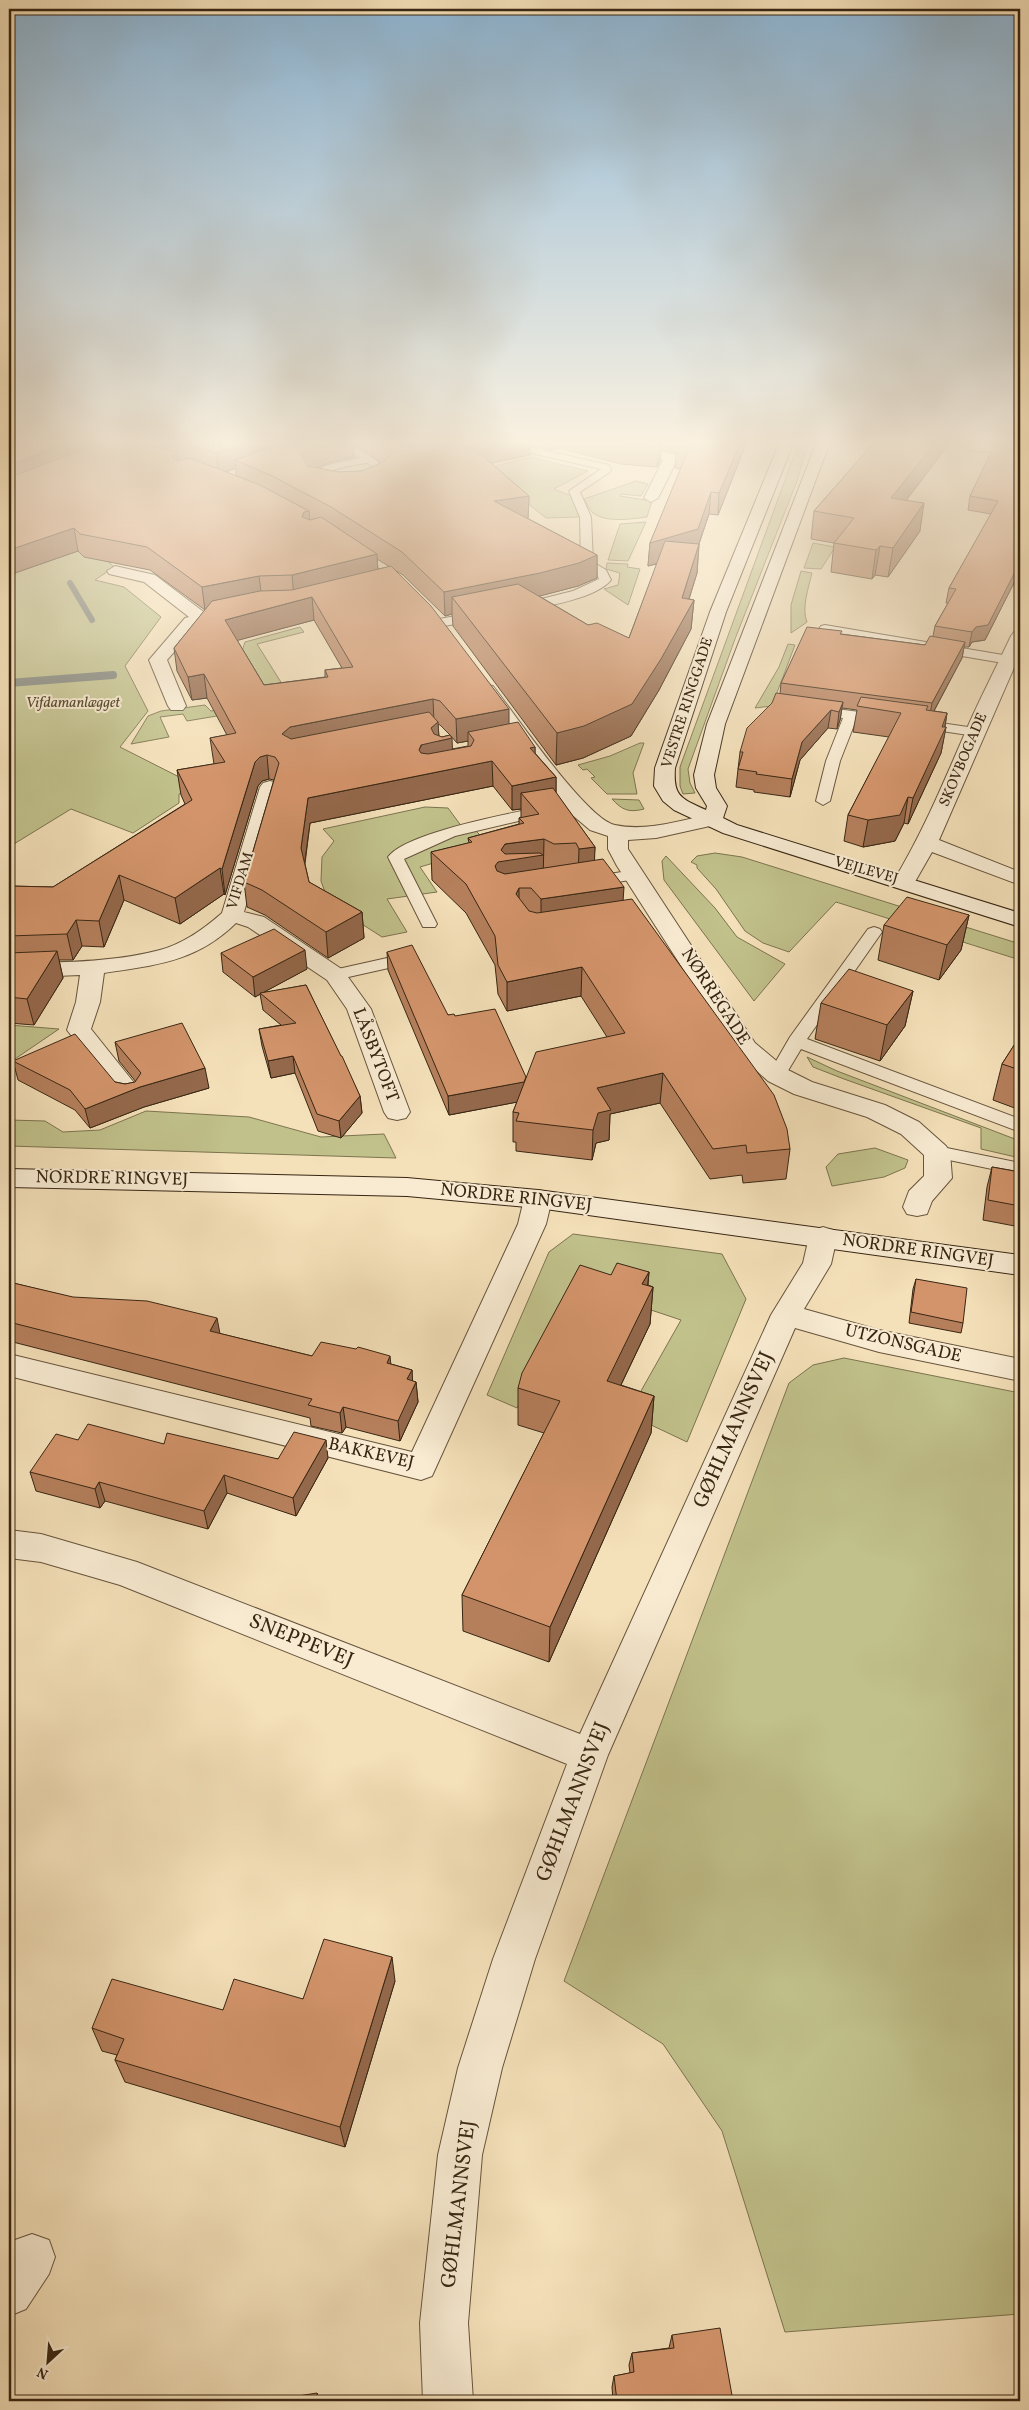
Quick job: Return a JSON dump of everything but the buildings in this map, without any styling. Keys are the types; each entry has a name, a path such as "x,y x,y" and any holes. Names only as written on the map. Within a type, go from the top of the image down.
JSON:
{"street":[{"name":"VESTRE RINGGADE","path":"742,551 718,612 665,768 664,786 670,797 681,806 712,820 717,806 706,788 704,775 716,724 782,551"},
{"path":"115,571 148,578 202,619"},
{"path":"177,706 158,660 191,622 254,608"},
{"path":"426,610 450,638"},
{"name":"SKOVBOGADE","path":"904,882 927,843 947,802 975,732 1011,669 1020,636"},
{"path":"478,676 522,738 574,805 588,819 601,828 637,834 712,820"},
{"path":"503,742 522,738"},
{"name":"VIFDAM","path":"9,971 93,968 167,956 215,931 232,915 270,787"},
{"name":"VEJLEVEJ","path":"712,820 743,834 904,882 1020,920"},
{"name":"NØRREGADE","path":"618,832 618,850 631,871 652,918 746,1048 777,1075 803,1088 876,1111 910,1128 937,1152"},
{"path":"927,843 1020,879"},
{"name":"LÅSBYTOFT","path":"232,915 256,922 335,975 359,1009 397,1112"},
{"path":"93,968 88,1002 79,1030 130,1094"},
{"path":"917,1207 919,1198 938,1178 937,1152"},
{"name":"NORDRE RINGVEJ","path":"9,1178 407,1187 538,1199 1020,1265"},
{"name":"BAKKEVEJ","path":"9,1365 421,1467 532,1224 538,1199"},
{"name":"GØHLMANNSVEJ","path":"448,2401 444,2323 462,2146 480,2068 514,1959 589,1755 786,1315 817,1264 823,1237"},
{"name":"UTZONSGADE","path":"786,1315 878,1341 1020,1370"},
{"name":"SNEPPEVEJ","path":"9,1544 41,1548 125,1572 589,1755"}],"lane":[{"path":"511,610 576,593 601,584 605,580 602,572 587,562 587,551"},
{"path":"438,623 493,613"},
{"path":"825,629 1011,669"},
{"path":"802,709 975,732"},
{"path":"823,801 833,761 851,715"},
{"path":"429,924 396,857 412,847 468,828 515,816 574,805"},
{"path":"579,879 631,871"},
{"path":"777,1075 796,1041 874,932"},
{"path":"335,975 405,959"},
{"path":"796,1041 1020,1126"},
{"path":"937,1152 1020,1169"}],"green space":[{"name":"Vifdamanlægget","path":"46,551 97,551 114,567 95,580 124,587 161,617 125,666 148,711 120,747 199,787 179,794 179,803 133,833 71,809 9,847 9,563"},
{"path":"611,551 632,551 628,561 608,560"},
{"path":"759,551 769,551 735,639 688,769 690,783 695,793 683,794 680,786 680,767"},
{"path":"810,551 832,551 821,569 804,568"},
{"path":"607,563 628,564 627,567 640,569 628,605 604,589 618,585 620,573 606,569"},
{"path":"801,571 812,573 805,604 807,622 791,633 791,605"},
{"path":"300,627 304,632 257,644 294,703 187,721 183,714 160,717 169,737 131,744 148,716 161,711 205,705 211,711 262,702 240,657 245,642"},
{"path":"788,644 795,645 772,706 755,708 779,667"},
{"path":"644,743 633,773 637,794 607,794 591,778 595,777 587,769 583,770 578,765 610,756"},
{"path":"612,799 639,800 644,809 626,810"},
{"path":"425,807 448,808 462,827 476,831 491,846 420,867 437,892 387,899 407,932 382,937 329,903 321,881 322,857 334,841 323,829"},
{"path":"715,853 742,857 1020,944 1020,960 836,902 789,952 763,943 745,931 716,889 697,868 697,865 691,862 697,856"},
{"path":"666,856 715,908 737,937 785,964 754,1001 664,880 662,861"},
{"path":"9,1025 59,1029 9,1063"},
{"path":"807,1057 837,1071 1020,1141 1020,1158 981,1149 981,1128 813,1067"},
{"path":"146,1111 249,1117 321,1137 384,1134 396,1158 9,1146 9,1120 45,1121 63,1132 100,1130"},
{"path":"875,1148 908,1160 905,1168 884,1177 832,1186 826,1167 838,1154"},
{"path":"573,1234 722,1254 746,1299 687,1442 628,1414 681,1320 612,1297 576,1298 517,1408 487,1395 549,1252"},
{"path":"844,1358 1020,1393 1020,2314 785,2332 722,2131 663,2044 564,1981 789,1383 813,1365"}],"waterway":[{"path":"70,583 92,620"},
{"path":"9,683 113,675"}]}
